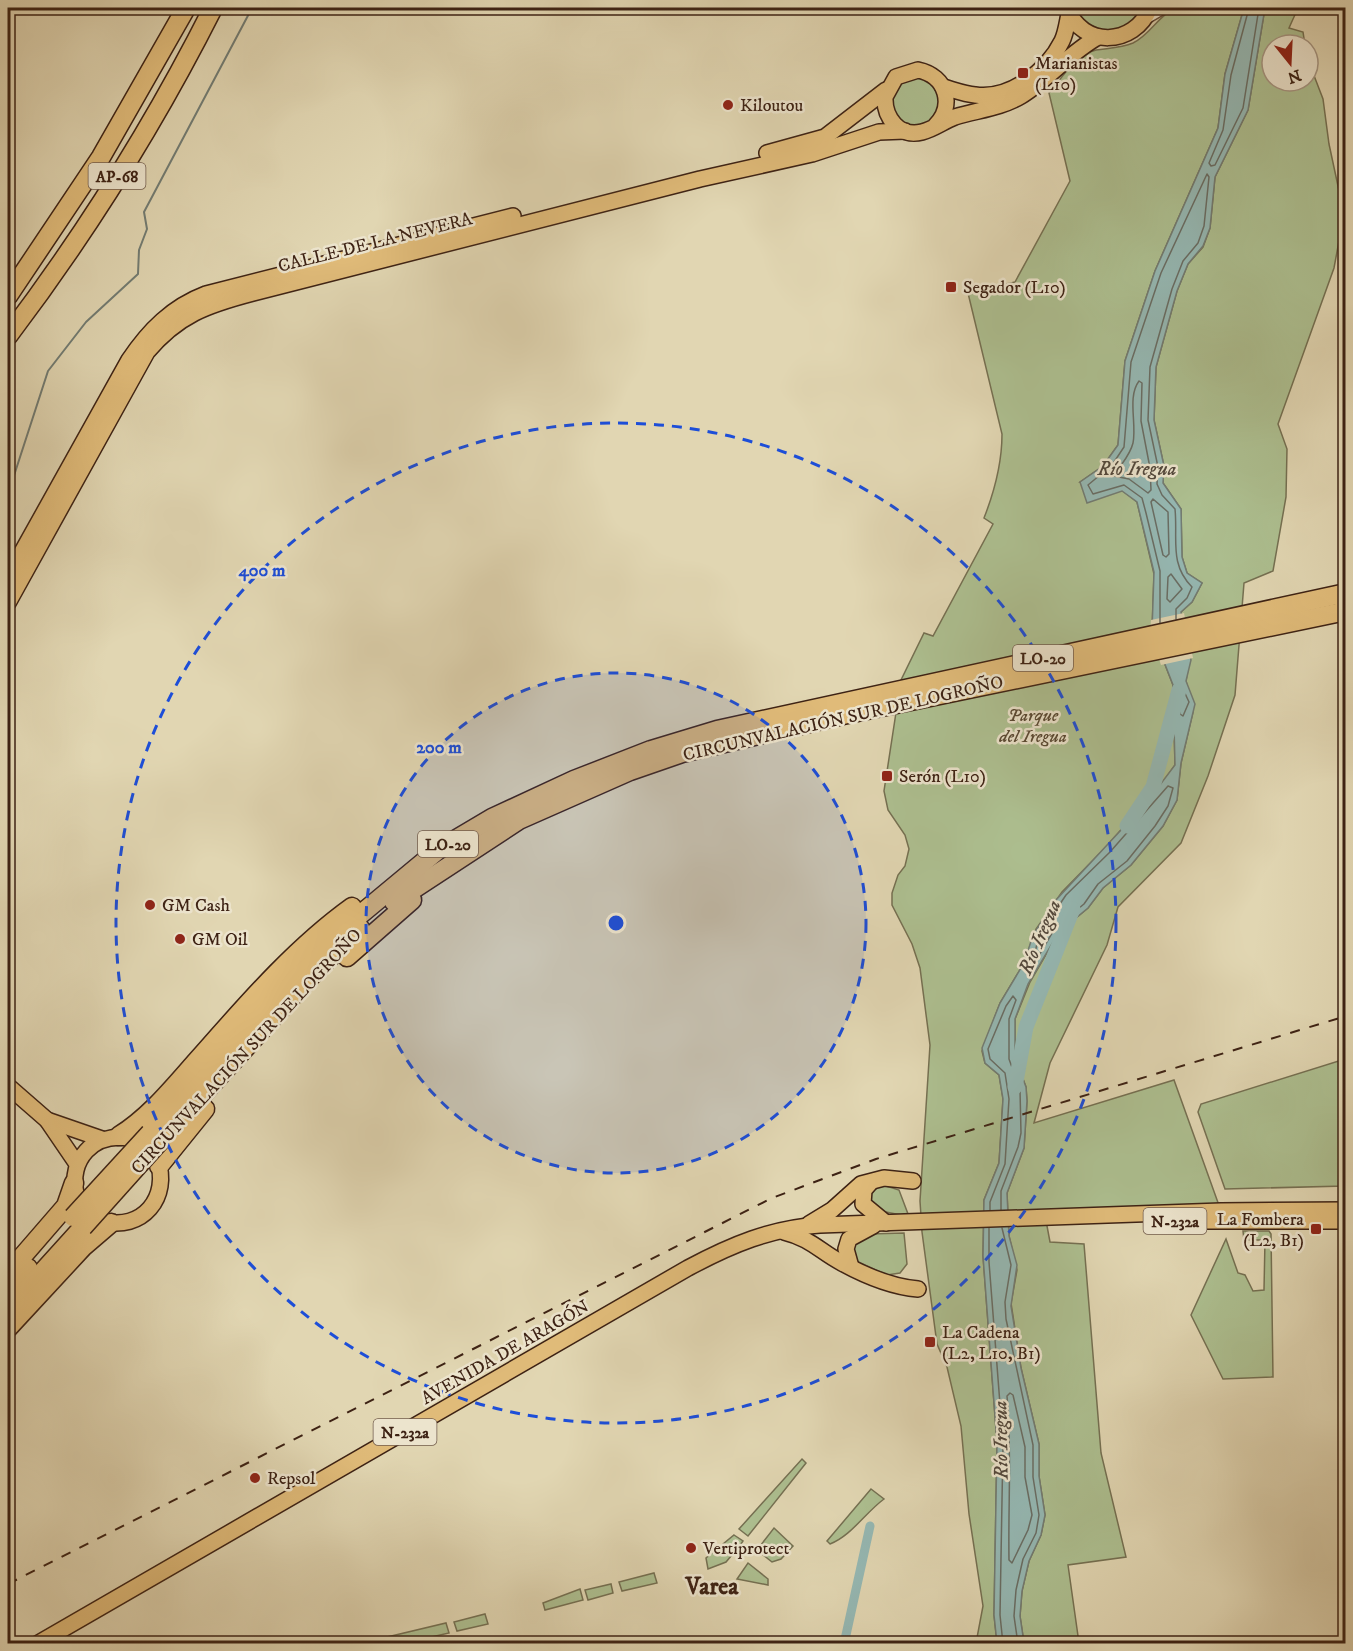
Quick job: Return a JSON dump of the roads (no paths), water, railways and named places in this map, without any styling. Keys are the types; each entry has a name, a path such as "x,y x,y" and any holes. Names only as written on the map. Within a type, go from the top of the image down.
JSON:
{"highway":[{"name":"AP-68","path":"8,296 101,158 186,8"},
{"name":"AP-68","path":"8,336 116,178 169,89 213,8"},
{"name":"CIRCUNVALACIÓN SUR DE LOGROÑO","path":"1250,622 1287,605 1346,592"},
{"name":"CIRCUNVALACIÓN SUR DE LOGROÑO","path":"140,1145 314,953 438,850 530,799 651,750 717,730 840,709 1250,622 1346,610"},
{"name":"CIRCUNVALACIÓN SUR DE LOGROÑO","path":"8,1290 77,1207 363,926 413,887 519,820 584,790 682,753 840,709"},
{"path":"140,1145 232,1078 342,963 384,924 492,836"},
{"path":"140,1145 141,1122 234,1019 324,927 438,850"},
{"path":"8,1273 66,1206 77,1207"},
{"name":"CIRCUNVALACIÓN SUR DE LOGROÑO","path":"8,1310 77,1207"},
{"path":"8,1328 106,1222"}],"main road":[{"path":"1068,11 1081,29 1108,39 1130,33 1147,13"},
{"path":"943,87 976,96 994,95 1031,78 1058,48 1063,39 1068,11"},
{"path":"935,126 941,120 947,104 943,87 933,75 910,71 896,77 886,90 886,111 893,123 905,131 918,133 935,126 955,117 1002,105 1020,97 1044,80 1078,48 1098,37"},
{"name":"CALLE DE LA NEVERA","path":"8,578 134,351 162,320 195,298 809,143 842,126 886,90"},
{"name":"CALLE DE LA NEVERA","path":"8,603 147,352 168,330 192,313 253,293 690,181 812,154 879,132 905,131"},
{"path":"8,1086 47,1120 77,1164 77,1207"},
{"path":"47,1120 140,1145"},
{"path":"77,1164 91,1145 140,1145"},
{"path":"106,1222 132,1221 145,1215 154,1204 160,1191 140,1145"},
{"path":"806,1226 832,1210 858,1185 889,1178 913,1181"},
{"path":"850,1267 846,1249 849,1239 883,1223 863,1204 864,1191 871,1182"},
{"name":"N-232a","path":"883,1223 1221,1211 1346,1210"},
{"name":"N-232a","path":"1060,1218 1087,1221 1346,1221"},
{"name":"AVENIDA DE ARAGÓN","path":"37,1644 688,1268 740,1242 779,1230 806,1226 883,1223"},
{"path":"779,1230 810,1240 850,1267 898,1285 918,1289"}],"street":[{"path":"1147,13 1162,8"}],"water":[{"name":"Río Iregua","path":"1244,8 1265,8 1248,110 1215,177 1210,228 1203,246 1188,264 1177,291 1156,367 1154,420 1164,466 1163,483 1181,509 1182,557 1187,573 1202,583 1192,602 1181,612 1191,660 1186,681 1195,704 1181,763 1177,800 1163,826 1131,865 1103,888 1088,908 1059,932 1028,984 1015,1019 1015,1058 1026,1087 1027,1101 1024,1148 1007,1193 1009,1236 1017,1265 1011,1306 1021,1368 1039,1444 1039,1476 1045,1515 1041,1535 1029,1561 1022,1591 1020,1616 1024,1643 997,1643 994,1615 997,1443 983,1256 984,1200 999,1163 1003,1099 999,1075 985,1063 982,1048 1000,1003 1024,963 1033,935 1056,900 1147,802 1175,765 1173,685 1152,631 1154,572 1137,502 1122,491 1087,503 1080,482 1103,466 1118,445 1125,361 1155,271 1218,128 1225,74"}],"waterway":[{"path":"8,494 48,371 86,322 138,274 139,250 147,229 144,212 252,8"},
{"name":"Río Iregua","path":"1127,826 1153,787 1179,690"},
{"name":"Río Iregua","path":"1015,1087 1026,1027 1073,909"},
{"path":"844,1644 870,1526"}],"railway":[{"path":"8,1584 772,1198 876,1159 1346,1016"}],"place":[{"name":"Marianistas (L10)","path":"1023,73"},
{"name":"Kiloutou","path":"728,105"},
{"name":"Segador (L10)","path":"951,287"},
{"name":"Serón (L10)","path":"887,776"},
{"name":"GM Cash","path":"150,905"},
{"name":"GM Oil","path":"180,939"},
{"name":"La Fombera (L2, B1)","path":"1316,1229"},
{"name":"La Cadena (L2, L10, B1)","path":"930,1342"},
{"name":"Repsol","path":"255,1478"},
{"name":"Vertiprotect","path":"691,1548"}],"district":[{"name":"Varea","path":"712,1586"}],"park label":[{"name":"Parque del Iregua","path":"1033,725"}]}
